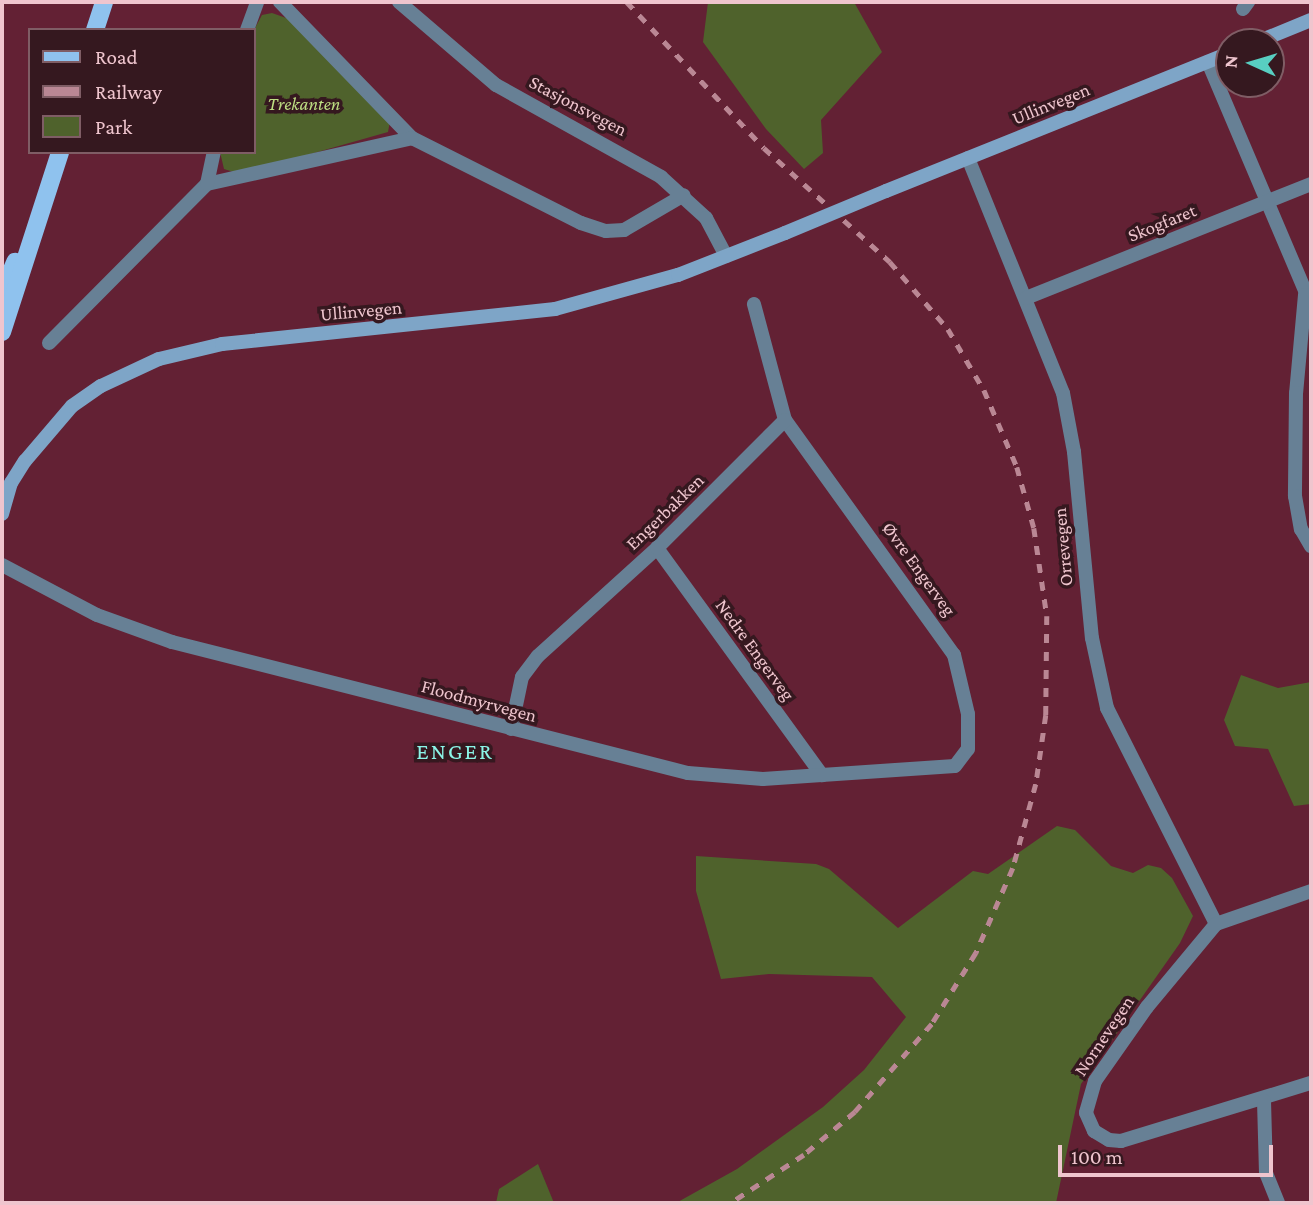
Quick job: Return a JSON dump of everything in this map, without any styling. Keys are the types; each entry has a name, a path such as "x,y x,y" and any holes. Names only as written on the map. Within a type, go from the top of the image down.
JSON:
{"main road":[{"path":"96,28 104,2"},
{"path":"1285,31 1311,20"},
{"name":"Ullinvegen","path":"2,514 11,483 25,461 72,406 100,386 159,359 222,344 555,309 620,293 785,233 1215,59"},
{"path":"2,332 59,154"},
{"path":"2,293 38,215"}],"street":[{"path":"248,28 257,2"},
{"path":"281,2 412,138 606,231 636,225 684,195"},
{"name":"Stasjonsvegen","path":"399,2 496,85 631,157 684,195 706,218 726,256"},
{"path":"1208,62 1308,300 1296,393 1295,496 1301,529 1311,546"},
{"path":"207,184 412,138"},
{"path":"49,343 207,184 214,154"},
{"name":"Orrevegen","path":"968,158 1026,298 1069,420 1090,628 1107,708 1216,924"},
{"name":"Skogfaret","path":"1026,298 1311,184"},
{"path":"754,304 785,420"},
{"name":"Engerbakken","path":"510,729 522,677 538,656 657,548 785,420"},
{"name":"Øvre Engerveg","path":"785,420 954,654 968,714 964,760"},
{"name":"Nedre Engerveg","path":"657,548 822,775"},
{"name":"Floodmyrvegen","path":"2,565 97,615 172,642 688,773 739,779 946,770 964,760"},
{"path":"1216,924 1311,891"},
{"name":"Nornevegen","path":"1216,924 1147,1006 1095,1080 1086,1104 1089,1125 1101,1137 1121,1141 1264,1101 1311,1083"},
{"path":"1264,1101 1266,1173 1278,1203"}],"green space":[{"path":"708,2 854,2 882,52 821,120 823,153 804,169 766,129 703,42"},
{"name":"Trekanten","path":"272,13 289,19 390,121 388,132 240,174 224,169 220,154 256,154 255,28 262,15"},
{"path":"1241,675 1278,688 1311,682 1311,804 1294,806 1268,749 1235,746 1224,720"},
{"path":"1057,826 1075,830 1111,866 1133,873 1148,865 1161,868 1172,878 1193,916 1180,943 1081,1084 1056,1203 676,1203 737,1169 823,1107 864,1070 906,1017 872,977 769,974 721,979 696,891 696,856 816,864 829,869 898,928 973,871 988,874"},
{"path":"538,1164 554,1203 496,1203 499,1189"}],"railway":[{"path":"627,2 764,148 890,262 948,329 984,390 1017,467 1034,528 1047,616 1046,715 1036,784 1013,868 976,953 932,1024 855,1112 804,1155 731,1203"}],"district":[{"name":"ENGER","path":"455,751"}]}
